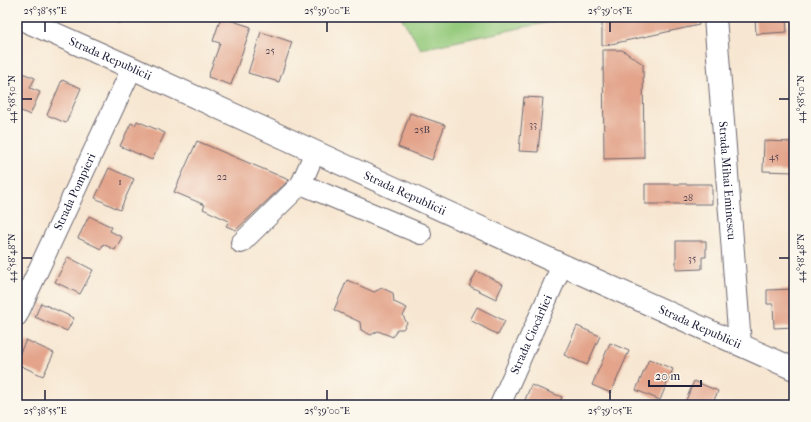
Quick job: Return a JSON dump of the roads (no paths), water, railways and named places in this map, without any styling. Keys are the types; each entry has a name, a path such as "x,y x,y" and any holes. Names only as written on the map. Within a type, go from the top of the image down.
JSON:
{"main road":[{"name":"Strada Republicii","path":"17,17 794,369"},
{"name":"Strada Mihai Eminescu","path":"714,17 740,344"}],"street":[{"name":"Strada Pompieri","path":"17,316 132,68"},
{"path":"241,243 301,184 315,152"},
{"path":"301,184 420,234"},
{"name":"Strada Ciocârliei","path":"500,405 562,265"}]}
